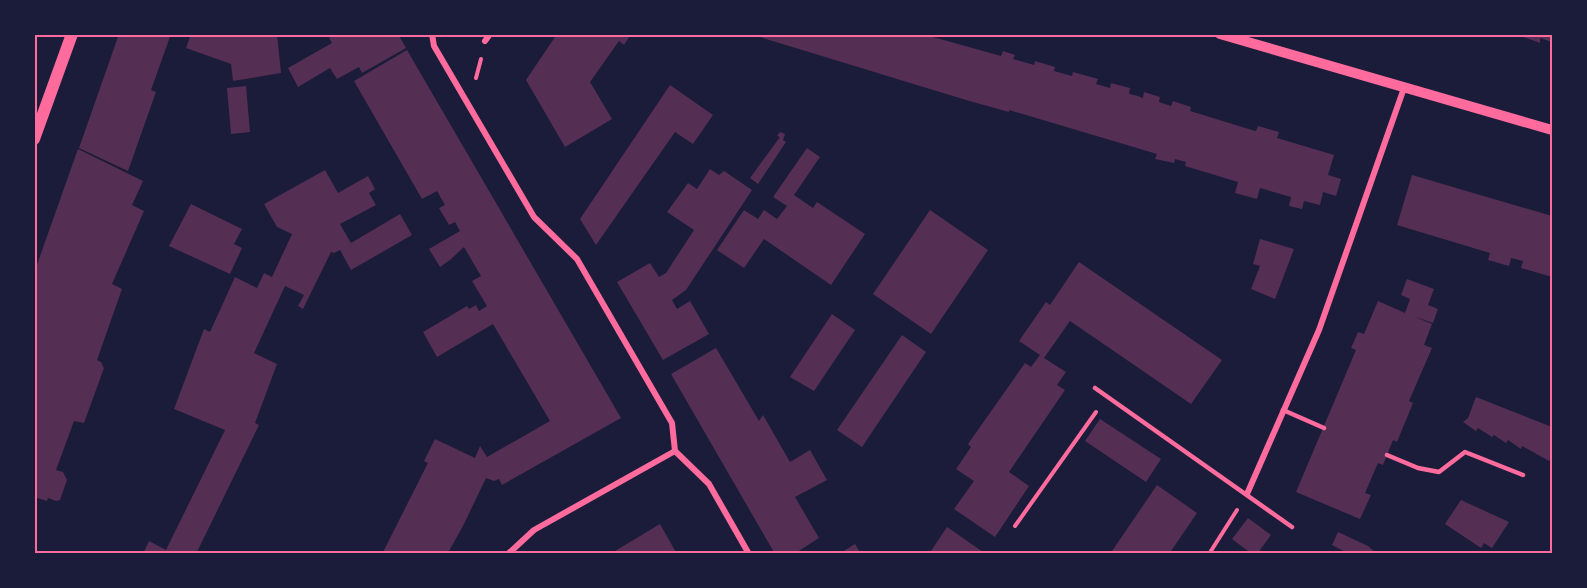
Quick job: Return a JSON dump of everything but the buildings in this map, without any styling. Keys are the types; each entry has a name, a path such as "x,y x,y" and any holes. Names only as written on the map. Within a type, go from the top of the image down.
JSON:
{"main road":[{"path":"34,139 72,34"}],"street":[{"path":"432,34 434,46 534,217 577,259 672,423 675,451 709,484 749,554"},
{"path":"1220,34 1552,130"},
{"path":"1247,494 1319,330 1404,88"},
{"path":"508,554 534,530 675,451"}],"lane":[{"path":"1095,388 1292,527"},
{"path":"1284,410 1324,428"},
{"path":"1387,455 1418,468 1439,472 1465,452 1523,475"}],"path":[{"path":"469,108 488,38"},
{"path":"1015,526 1106,397"},
{"path":"1209,554 1247,494"}]}
